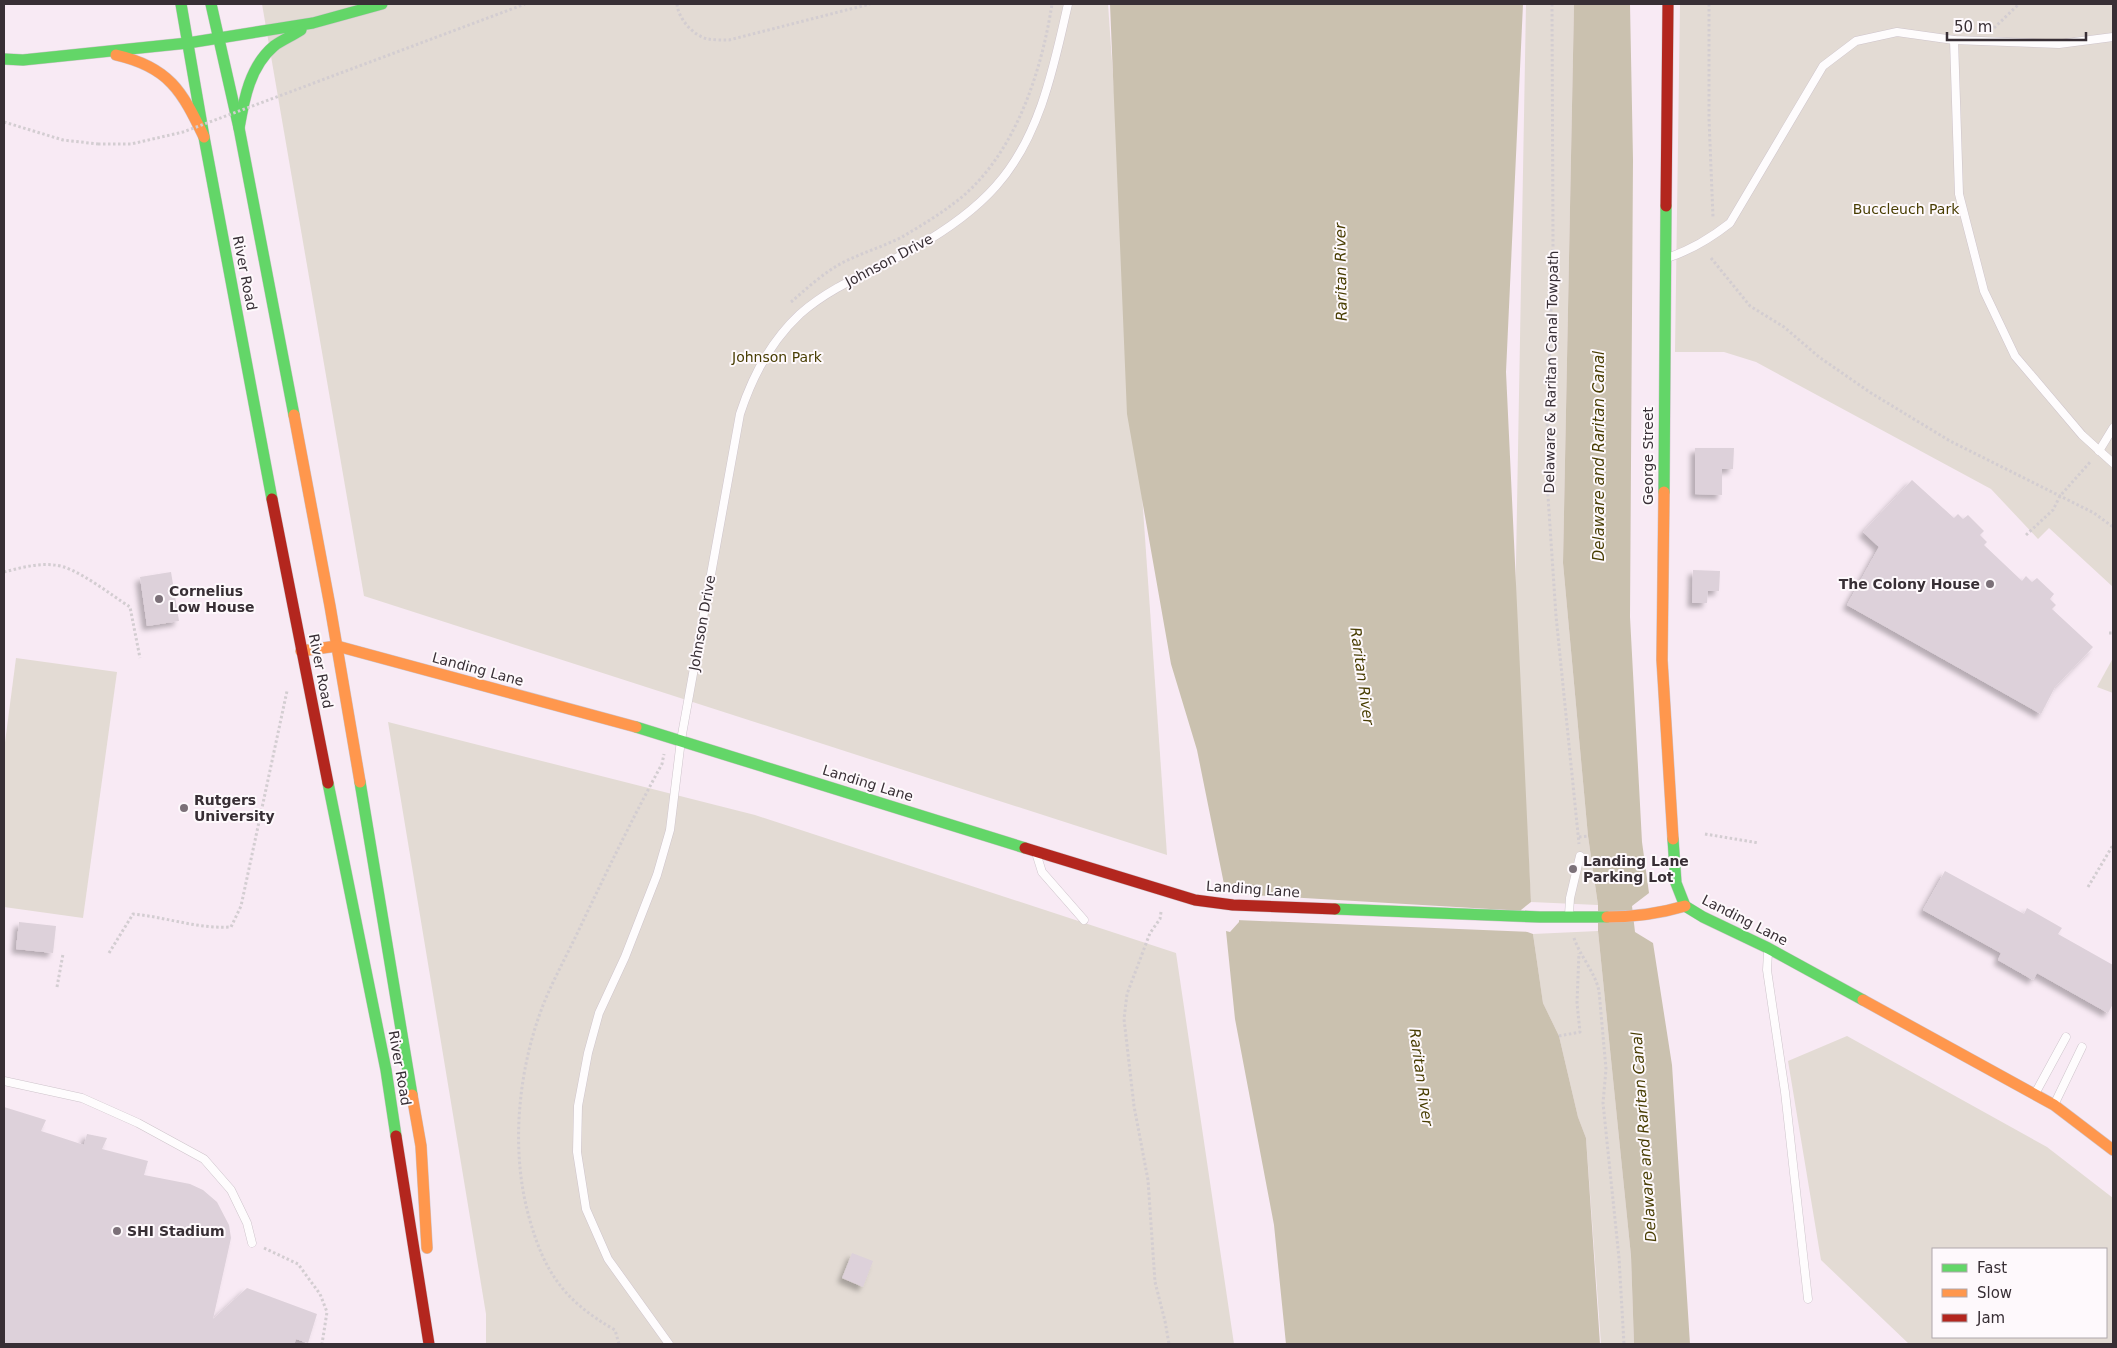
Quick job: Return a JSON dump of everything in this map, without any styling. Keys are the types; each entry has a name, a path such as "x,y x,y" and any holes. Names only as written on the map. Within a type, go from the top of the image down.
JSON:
{"main road":[{"name":"River Road","path":"182,4 204,137 302,651 386,1070 431,1344"},
{"name":"River Road","path":"211,4 217,38 239,128 337,646 421,1146 431,1344"},
{"path":"4,59 23,60 188,43 313,23 382,4"},
{"name":"George Street","path":"1668,4 1662,660 1676,883 1685,906"},
{"path":"239,128 246,90 257,66 272,48 313,23"},
{"path":"100,52 137,58 170,78 188,103 204,137"},
{"name":"Landing Lane","path":"302,651 337,646 681,740 1164,892 1195,900 1233,905 1540,917 1635,918 1659,914 1685,906 1768,948 2054,1105 2113,1150"}],"lane":[{"name":"Johnson Drive","path":"669,1344 608,1259 586,1209 577,1152 578,1106 588,1053 599,1013 657,875 670,830 681,740 740,414 761,364 782,334 800,315 815,302 839,287 914,248 962,218 998,184 1026,139 1044,96 1068,4"},
{"path":"1665,259 1691,250 1712,238 1730,223 1823,66 1856,40 1897,32 1954,40 2059,44 2113,37"},
{"path":"1954,40 1959,194 1984,291 2015,356 2082,435 2113,463"},
{"path":"2099,451 2113,428"},
{"path":"1036,852 1042,872 1084,920"},
{"path":"1572,917 1570,898 1580,856"},
{"path":"1768,948 1768,970 1785,1092 1808,1300"},
{"path":"2035,1095 2066,1037"},
{"path":"2054,1105 2082,1047"},
{"path":"4,1080 82,1098 138,1123 204,1159 231,1190 247,1222 252,1243"}],"path":[{"path":"4,122 64,140 98,144 132,144 183,132 525,4"},
{"path":"677,4 677,10 688,28 706,39 728,40 870,4"},
{"path":"791,303 805,289 836,266 901,237 954,204 975,184 996,159 1021,116 1049,23 1052,4"},
{"name":"Delaware & Raritan Canal Towpath","path":"1552,4 1553,247 1546,466 1556,616 1580,856"},
{"path":"1709,4 1709,118 1713,217"},
{"path":"1982,41 2019,4"},
{"path":"1712,258 1750,306 1784,327 1819,357 1871,393 1950,440 2094,513 2113,527"},
{"path":"2026,535 2053,510 2060,496 2099,451"},
{"path":"4,572 35,565 56,565 70,569 130,606 140,658"},
{"path":"109,953 133,914 151,915 211,928 230,927 241,906 289,683"},
{"path":"618,1344 615,1330 597,1320 559,1286 549,1270 536,1241 520,1177 517,1148 519,1112 536,1028 549,992 622,837 662,764"},
{"path":"1705,834 1759,843"},
{"path":"1579,837 1588,836"},
{"path":"2088,888 2113,845"},
{"path":"1162,909 1160,919 1150,934 1127,994 1124,1013 1134,1106 1148,1180 1156,1282 1169,1344"},
{"path":"1573,937 1579,952 1597,983 1599,991 1606,1069 1603,1103 1619,1258 1624,1344"},
{"path":"1559,1036 1580,1032 1577,1003 1579,952"},
{"path":"57,988 63,954"},
{"path":"252,1243 298,1264 320,1294 327,1312 322,1344"}],"green space":[{"name":"Johnson Park","path":"262,4 1108,4 1167,855 364,596"},
{"path":"1526,4 1574,4 1563,563 1588,836 1598,905 1531,902 1515,618"},
{"name":"Buccleuch Park","path":"1680,4 2113,4 2113,587 2049,528 2038,539 1991,489 1756,362 1724,352 1675,352"},
{"path":"16,658 117,672 83,918 4,907 4,750"},
{"path":"2113,658 2113,693 2097,687"},
{"path":"388,722 755,815 1176,953 1234,1344 486,1344 486,1314"},
{"path":"1598,931 1631,1256 1634,1344 1601,1344 1586,1138 1578,1117 1559,1036 1543,1003 1533,934"},
{"path":"1847,1036 2047,1147 2113,1198 2113,1344 1909,1344 1821,1260 1788,1061"}],"water":[{"name":"Raritan River","path":"1110,4 1523,4 1506,372 1531,902 1521,910 1522,930 1533,934 1543,1003 1559,1036 1578,1117 1586,1138 1600,1344 1286,1344 1274,1225 1235,1019 1226,931 1230,932 1239,922 1239,892 1225,889 1197,750 1171,664 1127,414"},
{"name":"Delaware and Raritan Canal","path":"1574,4 1630,4 1633,160 1630,617 1642,842 1649,893 1632,906 1635,932 1653,943 1672,1065 1690,1344 1634,1344 1631,1256 1598,931 1598,905 1588,836 1563,563"}],"pier":[{"path":"1236,894 1524,911 1525,928 1534,932 1236,920"}],"building":[{"path":"1695,448 1734,448 1733,469 1722,469 1722,495 1695,494"},
{"path":"1912,480 1954,518 1958,514 1963,519 1968,515 1984,531 1980,535 1987,542 1984,545 2022,581 2026,576 2032,582 2037,578 2054,594 2050,599 2056,605 2052,609 2093,647 2055,687 2041,714 1847,605 1879,547 1863,532"},
{"path":"1693,570 1720,571 1719,591 1708,591 1707,603 1692,603"},
{"name":"Cornelius Low House","path":"171,572 179,621 147,626 140,577"},
{"path":"1945,871 2024,914 2027,908 2062,928 2058,934 2113,965 2113,1004 2108,1013 2037,973 2033,980 1998,960 2001,953 1923,910"},
{"path":"19,922 56,926 53,953 16,949"},
{"name":"SHI Stadium","path":"4,1107 46,1120 41,1131 84,1145 87,1134 107,1138 102,1149 148,1161 144,1175 190,1184 203,1190 217,1202 229,1225 231,1238 213,1319 247,1288 317,1314 308,1343 296,1339 294,1344 4,1344"},
{"path":"852,1253 873,1261 863,1287 842,1278"}],"traffic: fast":[{"path":"181,4 272,499"},
{"path":"211,4 239,128 294,415"},
{"path":"4,59 23,60 188,43 313,23 382,4"},
{"path":"239,128 249,84 259,63 274,46 301,30"},
{"path":"1664,492 1666,206"},
{"path":"636,727 1025,848"},
{"path":"360,782 412,1095"},
{"path":"328,783 386,1070 396,1136"},
{"path":"1673,839 1676,883 1685,906 1703,917 1768,948 1863,1000"},
{"path":"1335,909 1540,917 1607,917"}],"traffic: slow":[{"path":"116,55 149,66 172,83 188,106 204,137"},
{"path":"294,415 330,606 360,782"},
{"path":"1664,492 1662,660 1673,839"},
{"path":"301,651 337,646 636,727"},
{"path":"1607,917 1646,914 1685,906"},
{"path":"1863,1000 2054,1105 2113,1150"},
{"path":"412,1095 421,1146 427,1248"}],"traffic: jam":[{"path":"1666,206 1668,4"},
{"path":"272,499 328,783"},
{"path":"1025,848 1195,900 1233,905 1335,909"},
{"path":"396,1136 429,1344"}],"place":[{"name":"The Colony House","path":"1990,584"},
{"name":"Cornelius Low House","path":"159,599"},
{"name":"Rutgers University","path":"184,808"},
{"name":"Landing Lane Parking Lot","path":"1573,869"},
{"name":"SHI Stadium","path":"117,1231"}]}
